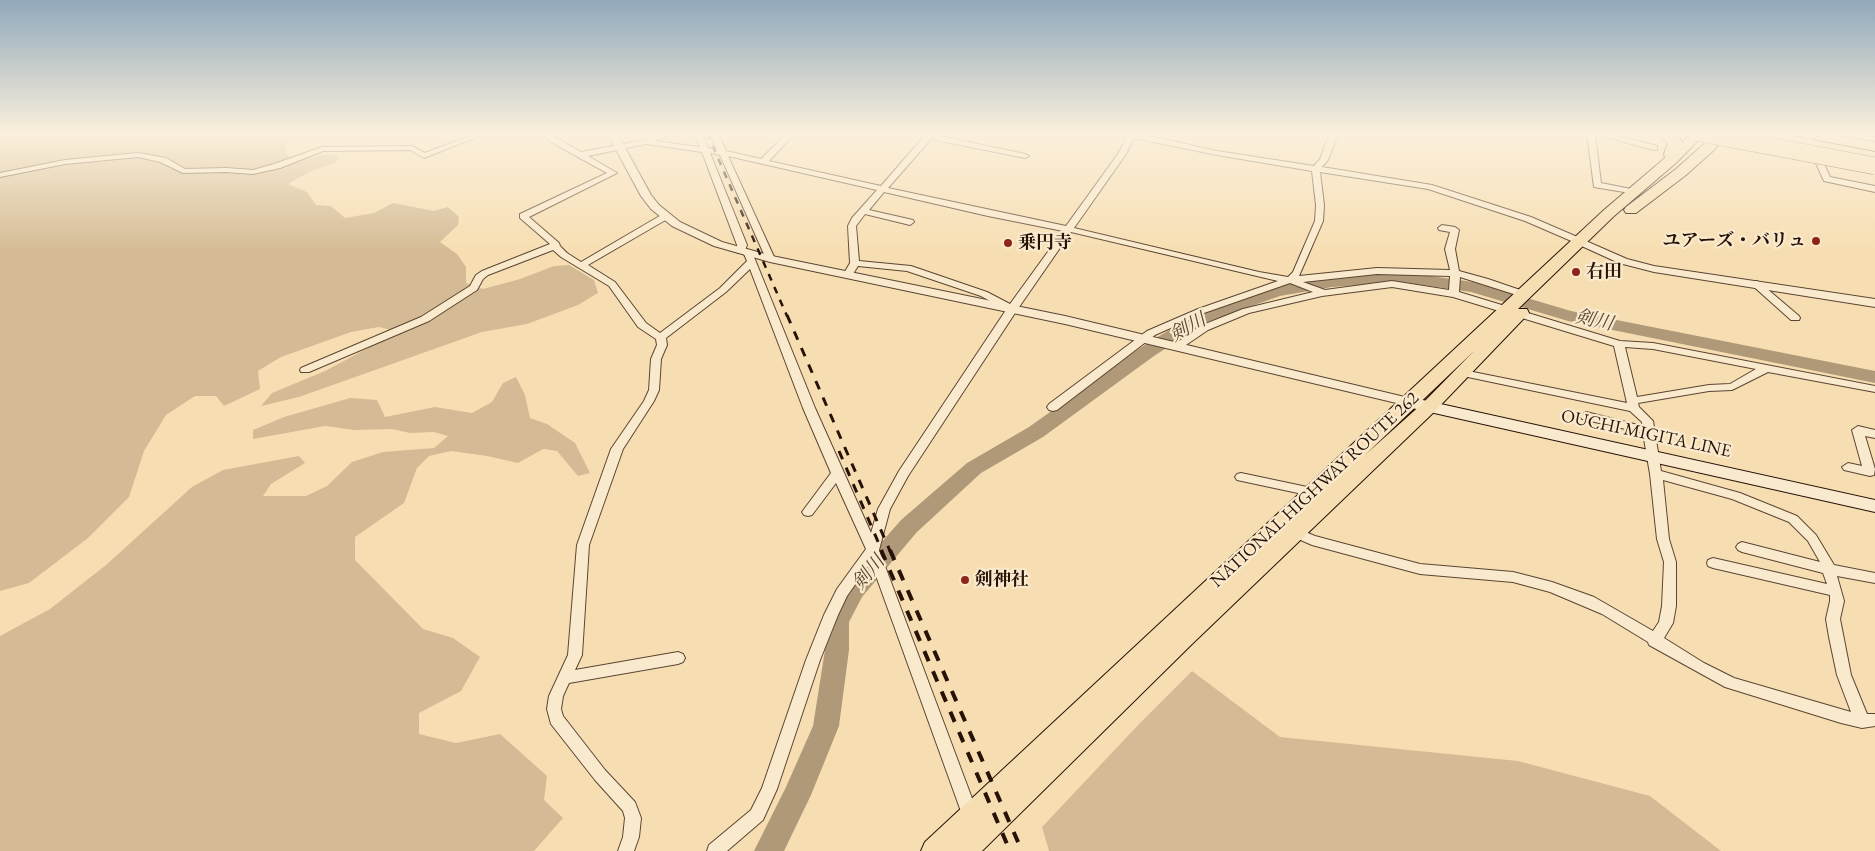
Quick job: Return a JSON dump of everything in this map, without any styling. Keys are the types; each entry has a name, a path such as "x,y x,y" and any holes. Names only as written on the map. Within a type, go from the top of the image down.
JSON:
{"highway":[{"name":"NATIONAL HIGHWAY ROUTE 262","path":"935,851 1286,529 1419,404 1584,244 1633,192 1656,173"},
{"name":"NATIONAL HIGHWAY ROUTE 262","path":"1584,244 1680,173"},
{"name":"NATIONAL HIGHWAY ROUTE 262","path":"963,851 1286,529 1312,492 1419,404 1463,373 1519,305"}],"main road":[{"name":"OUCHI MIGITA LINE","path":"1419,404 1654,455 1875,506"}],"street":[{"path":"612,173 524,216 556,245 554,246 564,255 612,284 642,325 661,338"},
{"path":"634,173 646,196 666,216 696,236 747,256 770,259 1012,309 1419,404"},
{"path":"714,173 742,245 837,473 873,550 971,818"},
{"path":"733,173 770,259"},
{"path":"813,173 988,213 1068,229 1294,282 1320,292"},
{"path":"848,275 854,263 852,226 898,173"},
{"path":"715,851 756,815 768,789 813,660 831,615 842,592 873,550 884,509 903,474 1012,309 1109,173"},
{"path":"1294,282 1319,222 1320,205 1316,173"},
{"path":"1339,173 1428,187 1451,193 1528,219 1623,261 1654,269 1875,303"},
{"path":"1596,173 1597,185 1633,192"},
{"path":"1824,173 1827,179 1875,189"},
{"path":"864,210 910,222"},
{"path":"582,265 666,216"},
{"path":"1442,228 1455,230 1450,249 1455,273 1454,294"},
{"path":"305,370 425,319 474,288 479,278 485,273 554,246"},
{"path":"626,851 631,837 633,818 629,807 600,775 556,719 554,709 556,696 575,655 583,545 617,449 649,401 654,390 656,359 662,346 661,338 665,333 723,290 747,256"},
{"path":"854,263 908,268 984,294 1012,309"},
{"path":"1053,407 1172,322 1294,282 1377,271 1455,273 1477,278 1519,305 1619,344 1653,346 1875,389"},
{"path":"1173,346 1228,317 1254,308 1320,292 1392,284 1519,305"},
{"path":"1756,284 1795,318"},
{"path":"1619,344 1633,405 1647,421 1654,455 1663,539 1670,562 1669,606 1666,623 1654,641"},
{"path":"1463,373 1633,405 1709,388 1732,387 1768,367"},
{"path":"1586,416 1649,431"},
{"path":"1848,467 1870,472 1858,430 1875,434"},
{"path":"808,512 837,473"},
{"path":"1656,474 1736,496 1794,519 1812,538 1826,561 1836,591 1837,601 1833,619 1844,675 1868,721"},
{"path":"1241,477 1312,492"},
{"path":"1286,529 1312,540 1420,569 1513,577 1552,587 1607,610 1654,641 1699,667 1737,685 1841,717 1868,721"},
{"path":"1742,547 1828,569 1875,578"},
{"path":"1713,563 1836,591"},
{"path":"565,678 678,658"}],"shaded area":[{"path":"0,173 308,173 288,184 307,192 316,205 331,206 345,218 374,213 393,203 434,211 448,207 459,217 458,225 440,242 457,254 466,267 466,283 483,289 520,279 554,266 569,265 594,280 598,293 578,305 527,324 482,332 299,397 261,406 272,393 325,371 398,332 379,327 351,332 281,357 258,371 260,389 224,406 216,396 195,396 166,415 144,451 129,497 88,538 29,583 0,591"},
{"path":"516,377 525,395 530,418 547,424 575,443 590,473 578,476 557,451 543,449 518,463 451,451 429,456 417,468 404,503 355,537 355,560 423,629 453,638 480,657 461,691 419,713 419,734 456,743 500,734 547,776 544,800 563,818 534,851 0,851 0,636 50,609 106,565 192,487 223,470 299,456 305,463 271,484 263,496 306,496 327,486 352,462 383,452 434,448 448,436 434,432 410,433 392,429 354,430 325,426 253,439 253,430 284,417 350,398 377,400 385,417 435,407 472,413 492,402 503,383"},
{"path":"1192,671 1280,737 1518,761 1650,796 1721,851 1049,851 1042,827"}],"waterway":[{"name":"剣川","path":"769,851 797,795 826,726 837,650 837,622 853,591 909,526 974,468 1036,432 1147,352 1201,318 1277,291 1332,282 1402,277 1473,287 1568,316 1875,377"}],"railway":[{"path":"724,173 787,316"},
{"path":"787,315 890,551"},
{"path":"839,451 882,551"},
{"path":"881,550 1010,851"},
{"path":"890,550 1022,851"}],"place":[{"name":"ユアーズ・バリュ","path":"1816,241"},
{"name":"乗円寺","path":"1008,243"},
{"name":"右田","path":"1576,272"},
{"name":"剣神社","path":"965,580"}]}
